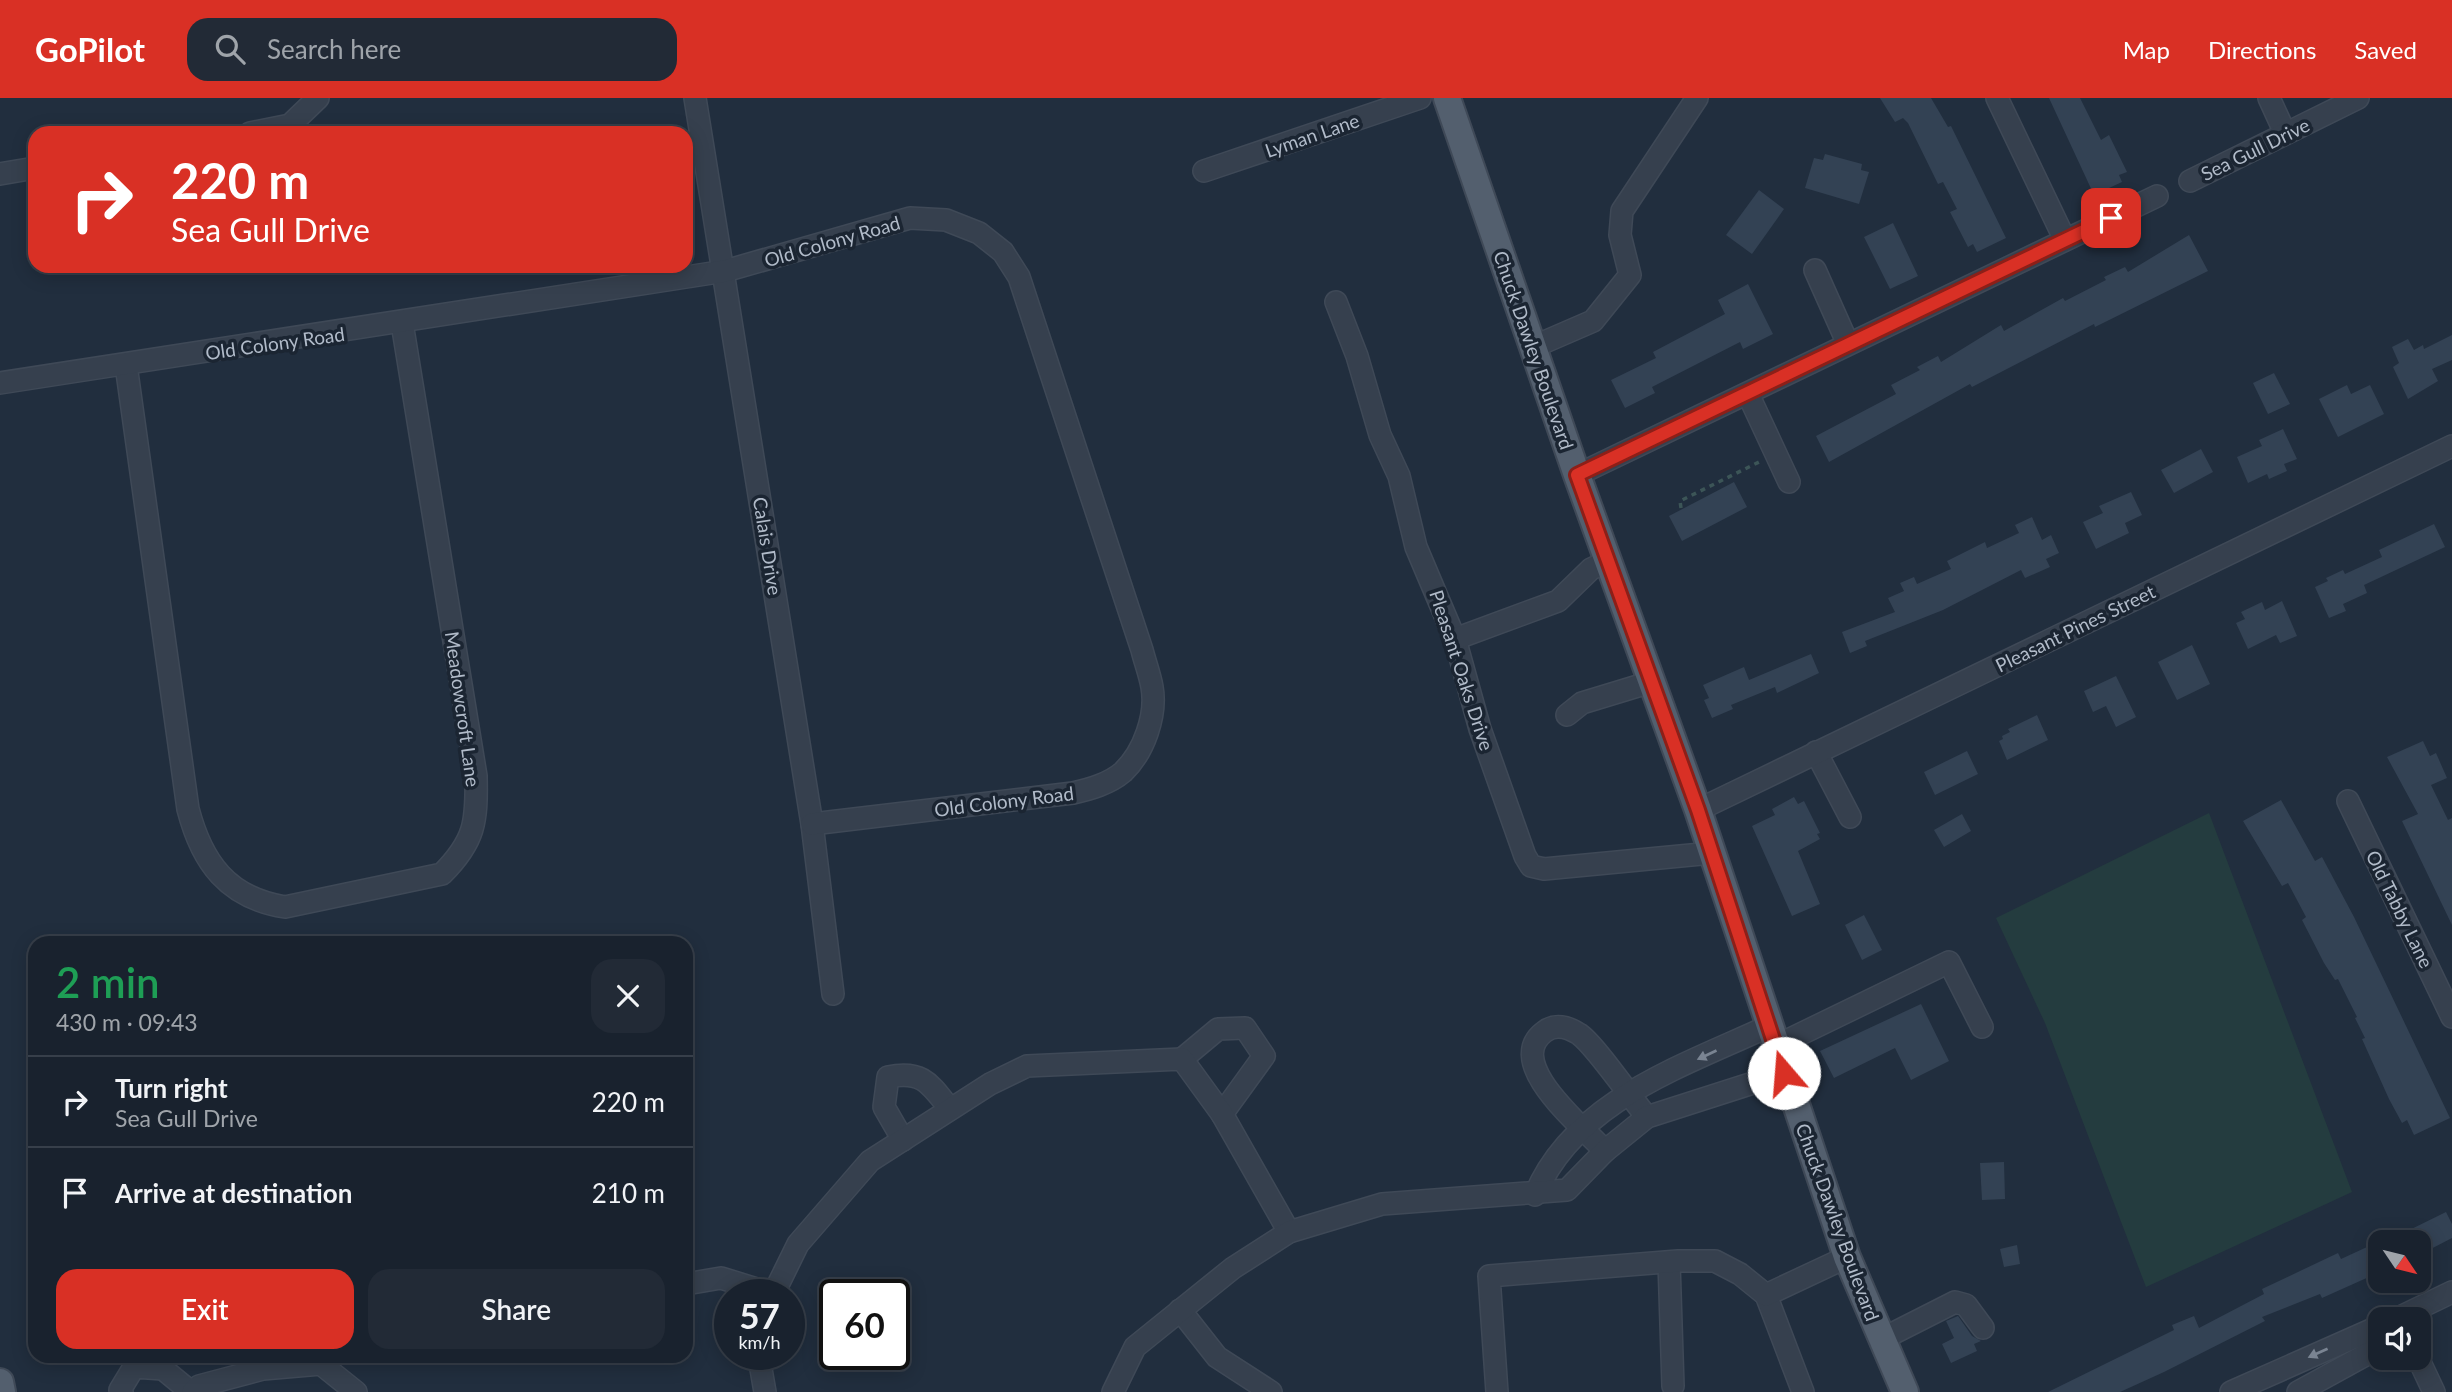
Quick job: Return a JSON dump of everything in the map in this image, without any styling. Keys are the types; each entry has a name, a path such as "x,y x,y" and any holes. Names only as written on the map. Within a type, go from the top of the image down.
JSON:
{"main road":[{"name":"Chuck Dawley Boulevard","path":"1447,98 1577,475 1698,810 1847,1257 1880,1340 1905,1392"},
{"path":"0,1382 2,1392"}],"street":[{"path":"286,126 318,98"},
{"name":"Calais Drive","path":"695,98 812,824 833,994"},
{"name":"Lyman Lane","path":"1204,172 1420,98"},
{"path":"1533,347 1592,321 1630,275 1620,234 1622,211 1696,98"},
{"path":"1997,98 2065,240"},
{"path":"2269,98 2285,133"},
{"name":"Sea Gull Drive","path":"2190,181 2358,98"},
{"path":"0,174 28,169"},
{"path":"1577,475 2157,196"},
{"name":"Old Colony Road","path":"0,383 725,271 910,218 946,220 979,233 1003,252 1019,277 1152,688 1152,717 1139,748 1123,772 1098,786 1073,793 812,824"},
{"path":"1815,270 1848,344"},
{"name":"Pleasant Oaks Drive","path":"1336,302 1357,356 1380,435 1399,476 1416,547 1455,639 1480,729 1525,856 1531,866 1544,869 1712,853"},
{"name":"Meadowcroft Lane","path":"126,365 188,809 196,840 212,867 233,887 258,903 285,907 442,874 461,855 474,831 476,776 402,323"},
{"path":"1748,394 1789,482"},
{"name":"Pleasant Pines Street","path":"1698,810 2452,446"},
{"path":"1455,639 1558,601 1591,569 1608,561"},
{"path":"1567,715 1582,703 1651,682"},
{"path":"1816,752 1850,817"},
{"name":"Old Tabby Lane","path":"2348,801 2444,979 2451,1014"},
{"path":"1535,1195 1547,1168 1602,1110 1627,1094 1949,962 1982,1027"},
{"path":"1605,1151 1540,1080 1531,1063 1532,1045 1542,1033 1551,1027 1566,1027 1581,1035 1647,1117"},
{"path":"781,1279 798,1244 870,1161 990,1084 1027,1066 1182,1059 1218,1029 1245,1028 1265,1056 1222,1114"},
{"path":"1182,1059 1222,1114 1289,1232"},
{"path":"903,1140 884,1107 888,1077 909,1073 929,1083 950,1109"},
{"path":"1113,1392 1135,1347 1233,1268 1289,1232 1382,1204 1535,1195 1567,1190 1605,1151 1647,1117 1665,1108 1784,1073"},
{"path":"1766,1295 1847,1257"},
{"path":"1497,1392 1489,1276 1715,1261 1740,1274 1766,1295 1803,1392"},
{"path":"1669,1262 1673,1386"},
{"path":"693,1283 714,1279"},
{"path":"2421,1307 2452,1292"},
{"path":"1880,1340 1955,1302 1966,1305 1983,1328"},
{"path":"1180,1310 1217,1357 1271,1392"},
{"path":"2231,1392 2368,1331"},
{"path":"2298,1392 2368,1354"},
{"path":"122,1392 120,1390 134,1367 163,1369 192,1392 199,1385 263,1369 303,1363"},
{"path":"326,1363 356,1392"},
{"path":"761,1370 765,1392"},
{"path":"2424,1370 2434,1392"}],"path":[{"path":"1681,508 1678,504 1683,500 1730,479 1776,453"},
{"path":"1708,487 1711,492"},
{"path":"1703,490 1706,495"},
{"path":"1683,500 1686,505"}],"green space":[{"path":"2209,813 2352,1192 2146,1287 2045,1023 1996,918"}],"building":[{"path":"1880,98 1931,98 1948,127 1951,126 2006,238 1977,252 1973,244 1968,247 1950,212 1957,209 1943,182 1938,184 1908,123 1903,118 1895,122"},
{"path":"2049,98 2080,98 2101,140 2109,135 2127,172 2119,175 2122,182 2094,195"},
{"path":"1825,154 1862,164 1861,170 1869,172 1859,204 1805,188 1814,158 1823,160"},
{"path":"1759,190 1784,209 1752,254 1726,235"},
{"path":"1893,223 1918,276 1890,289 1864,237"},
{"path":"2189,235 2208,271 2095,327 2094,324 1972,387 1970,384 1829,462 1816,436 1896,394 1891,385 1920,370 1917,367 1938,356 1941,362 2001,325 2004,331 2063,298 2065,301 2106,280 2104,277 2125,267 2128,272"},
{"path":"1748,284 1773,334 1743,349 1740,342 1652,387 1655,393 1625,408 1611,380 1656,358 1653,352 1725,314 1718,300"},
{"path":"2452,335 2452,360 2432,369 2438,381 2408,399 2393,367 2399,363 2392,347 2408,339 2414,350 2423,345 2424,349"},
{"path":"2274,373 2290,404 2268,414 2253,383"},
{"path":"2347,385 2351,394 2370,385 2384,414 2338,437 2319,399"},
{"path":"2283,429 2297,459 2284,464 2287,471 2269,479 2267,474 2248,483 2237,457 2262,446 2259,440"},
{"path":"2201,449 2213,472 2174,493 2161,470"},
{"path":"1734,482 1747,507 1682,541 1669,516"},
{"path":"2131,492 2142,515 2125,523 2129,533 2096,549 2083,522 2103,513 2099,506"},
{"path":"2032,517 2042,540 2051,535 2059,553 2046,559 2050,567 2025,578 2021,570 1943,610 1865,641 1867,646 1850,653 1842,632 1895,612 1888,598 1904,591 1900,583 1914,577 1917,584 1951,569 1947,561 1985,542 1987,548 2019,533 2015,525"},
{"path":"2434,524 2445,547 2364,585 2367,593 2343,604 2346,611 2329,618 2315,587 2343,570 2345,574 2382,557 2379,550"},
{"path":"2282,601 2297,636 2280,643 2276,635 2248,649 2236,623 2245,619 2241,612 2262,602 2265,610"},
{"path":"2192,645 2210,684 2177,700 2158,662"},
{"path":"1811,654 1819,673 1777,693 1775,687 1731,705 1733,709 1712,718 1704,700 1709,698 1703,685 1744,667 1749,680"},
{"path":"2116,676 2136,717 2116,727 2106,706 2093,712 2084,691"},
{"path":"2037,715 2048,740 2007,760 1999,741 2003,739 2002,736 2010,732 2008,729"},
{"path":"2423,741 2430,756 2436,753 2447,778 2431,785 2448,820 2452,818 2452,925 2402,821 2418,814 2387,757"},
{"path":"1967,751 1978,774 1935,795 1924,772"},
{"path":"1794,797 1798,804 1804,801 1820,833 1817,834 1820,839 1798,851 1820,904 1792,916 1752,826 1775,815 1772,809"},
{"path":"2281,800 2315,861 2322,857 2354,917 2450,1118 2414,1135 2407,1120 2402,1123 2389,1099 2362,1039 2365,1038 2355,1018 2357,1017 2338,979 2335,980 2324,963 2302,920 2306,917 2288,883 2282,886 2243,821"},
{"path":"1962,814 1971,831 1944,847 1934,830"},
{"path":"1864,915 1882,950 1862,960 1845,925"},
{"path":"1921,1004 1949,1061 1911,1080 1895,1048 1834,1078 1820,1051"},
{"path":"2004,1162 2005,1199 1982,1200 1980,1163"},
{"path":"2446,1212 2452,1224 2452,1238 2431,1249 2431,1230 2409,1230"},
{"path":"2017,1245 2020,1264 2004,1267 2000,1249"},
{"path":"2368,1247 2368,1277 2322,1298 2320,1294 2262,1317 2265,1321 2120,1392 2048,1392 2174,1330 2172,1325 2194,1316 2199,1328 2264,1294 2262,1289 2338,1253 2341,1259"},
{"path":"1958,1316 1972,1336 1981,1341 1974,1344 1977,1351 1951,1363 1942,1344 1954,1338 1946,1321"}],"route":[{"path":"1784,1073 1698,810 1577,475 2111,218"}]}
